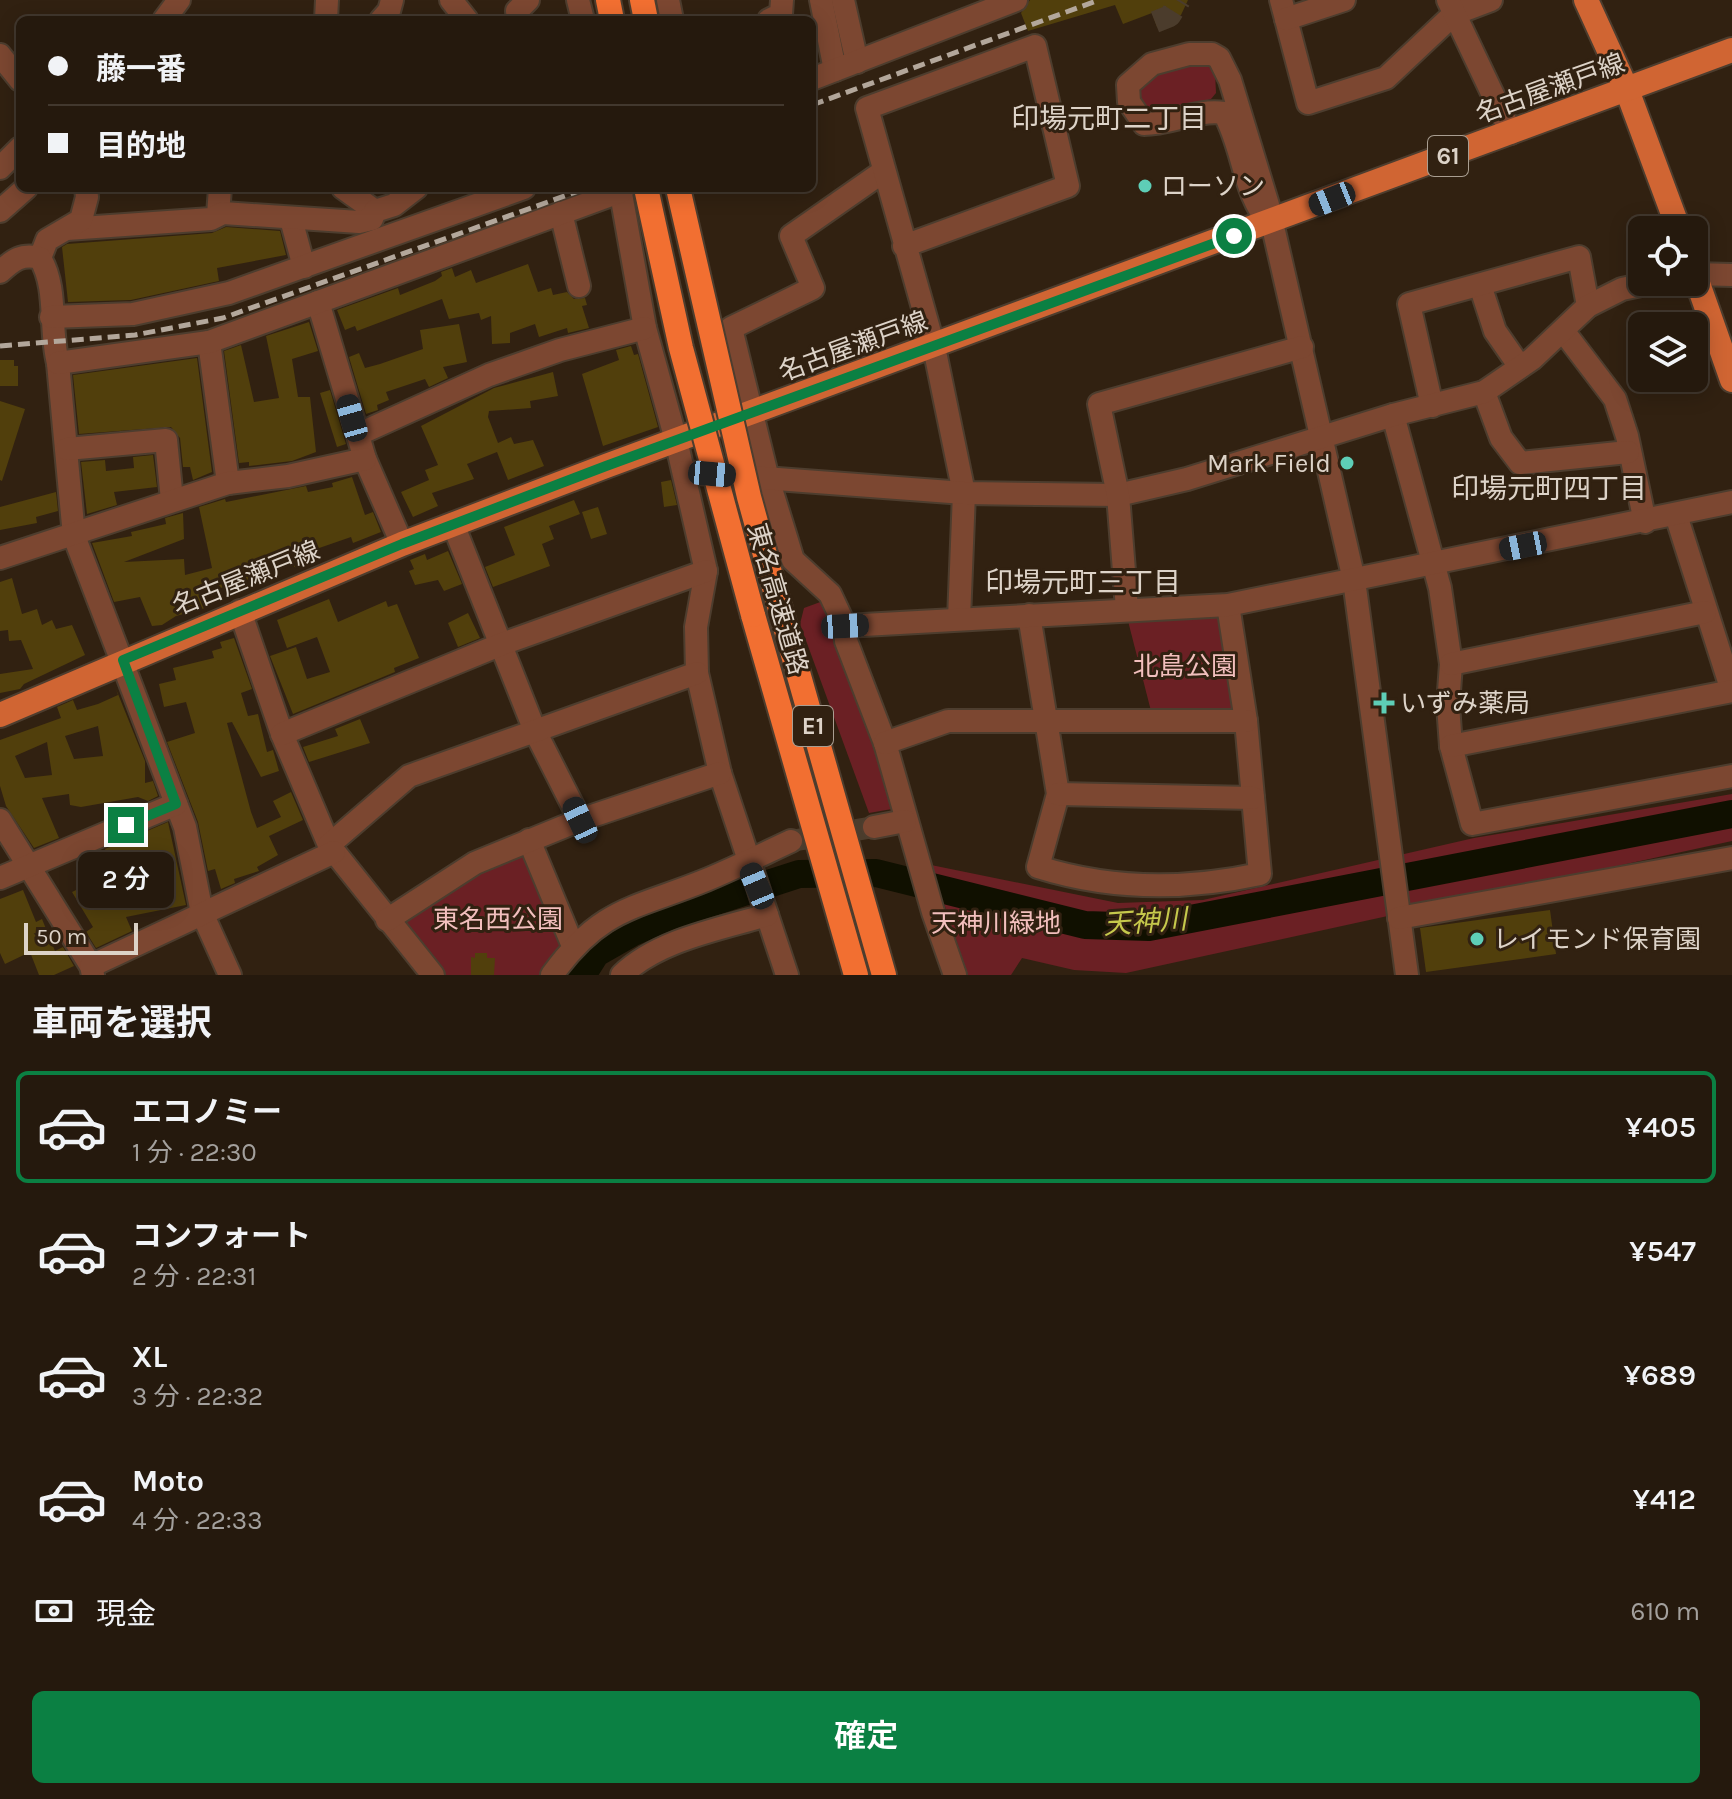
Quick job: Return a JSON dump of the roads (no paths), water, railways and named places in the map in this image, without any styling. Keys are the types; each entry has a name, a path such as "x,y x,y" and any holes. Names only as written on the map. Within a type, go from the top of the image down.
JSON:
{"highway":[{"name":"東名高速道路","path":"630,192 681,348 753,615 856,975"},
{"name":"東名高速道路","path":"679,192 741,466 884,975"}],"main road":[{"path":"1586,0 1627,90 1674,216"},
{"name":"名古屋瀬戸線","path":"0,715 123,660 453,524 1270,224 1732,50"},
{"path":"1702,296 1732,380"}],"street":[{"path":"451,0 464,16"},
{"path":"821,0 835,70"},
{"path":"843,0 857,62"},
{"path":"816,77 1016,0"},
{"path":"1344,0 1284,10 1308,103 1386,78 1451,7 1491,0"},
{"path":"1451,7 1511,133"},
{"path":"904,246 1068,186 1035,46 867,108 904,246 934,347 964,493 959,619"},
{"path":"1270,224 1256,208 1234,132 1224,113 1144,124 1129,102 1128,85 1152,64 1189,54 1212,54 1219,58 1230,80 1268,205 1354,580 1407,975"},
{"path":"0,55 16,75"},
{"path":"1214,112 1227,97 1230,80"},
{"path":"0,168 16,152"},
{"path":"884,171 791,236 813,288 731,328 768,479 793,560 830,594 845,626 846,641 885,743 905,821 955,975"},
{"path":"0,211 21,192"},
{"path":"40,258 47,240 81,220 86,192"},
{"path":"218,215 220,192"},
{"path":"349,192 375,211"},
{"path":"375,211 394,205 411,192"},
{"path":"51,317 112,316 171,307 229,293 513,192"},
{"path":"58,363 209,342 620,192"},
{"path":"629,192 629,253 706,571 696,627 697,673 720,773 787,975"},
{"path":"67,229 211,219 218,215 359,222 372,219 375,211"},
{"path":"561,213 579,286"},
{"path":"291,219 304,267"},
{"path":"1432,406 1409,304 1579,257 1588,306"},
{"path":"0,272 15,258 40,258"},
{"path":"40,258 49,274 74,536 185,827 202,913 230,975"},
{"path":"1708,274 1732,275"},
{"path":"1480,285 1495,331 1520,367"},
{"path":"684,472 964,493 1118,495 1187,479 1393,415 1484,392 1564,332 1588,306 1628,288"},
{"path":"318,302 365,459 402,544"},
{"path":"359,434 489,375 560,350 645,328"},
{"path":"1564,332 1615,399 1645,522"},
{"path":"209,342 228,483"},
{"path":"1127,609 1118,495 1099,404 1302,347"},
{"path":"1484,392 1501,438 1520,463 1628,452"},
{"path":"1393,415 1440,588 1451,664 1448,705 1451,746 1472,824 1732,776"},
{"path":"67,449 166,440 172,500"},
{"path":"0,558 228,483 288,476 365,459"},
{"path":"845,626 1228,605 1732,502"},
{"path":"1451,746 1732,691 1676,515"},
{"path":"453,524 535,731 580,820"},
{"path":"282,734 502,644 706,571"},
{"path":"1029,615 1058,794 1038,867 1127,886 1201,885 1260,874 1246,721 1228,605"},
{"path":"240,611 282,734 331,848 433,975"},
{"path":"1451,664 1705,612"},
{"path":"0,820 92,971 331,848 409,776 697,673"},
{"path":"885,743 948,721 1246,721"},
{"path":"387,920 475,863 580,820 720,773"},
{"path":"1058,794 1253,798"},
{"path":"0,878 176,804"},
{"path":"874,827 905,821"},
{"path":"529,840 573,946"},
{"path":"552,975 573,946 596,927 634,905 748,864 791,841"},
{"path":"1398,912 1732,858"},
{"path":"622,975 632,965 664,948 766,910"}],"waterway":[{"name":"天神川","path":"582,975 596,953 631,933 670,916 799,874 876,873 1085,925 1149,927 1732,814"}],"tunnel":[{"path":"1155,22 1170,16 1180,0"},
{"path":"791,841 874,827"}],"railway":[{"path":"816,104 1099,0"},
{"path":"0,346 135,335 223,318 576,192"}],"place":[{"name":"ローソン","path":"1145,186"},
{"name":"Mark Field","path":"1347,463"},
{"name":"いずみ薬局","path":"1384,703"},
{"name":"レイモンド保育園","path":"1477,939"}],"district":[{"name":"印場元町二丁目","path":"1109,118"},
{"name":"印場元町四丁目","path":"1549,488"},
{"name":"印場元町三丁目","path":"1083,582"}],"park label":[{"name":"北島公園","path":"1185,666"},
{"name":"東名西公園","path":"498,919"},
{"name":"天神川緑地","path":"996,923"}]}
